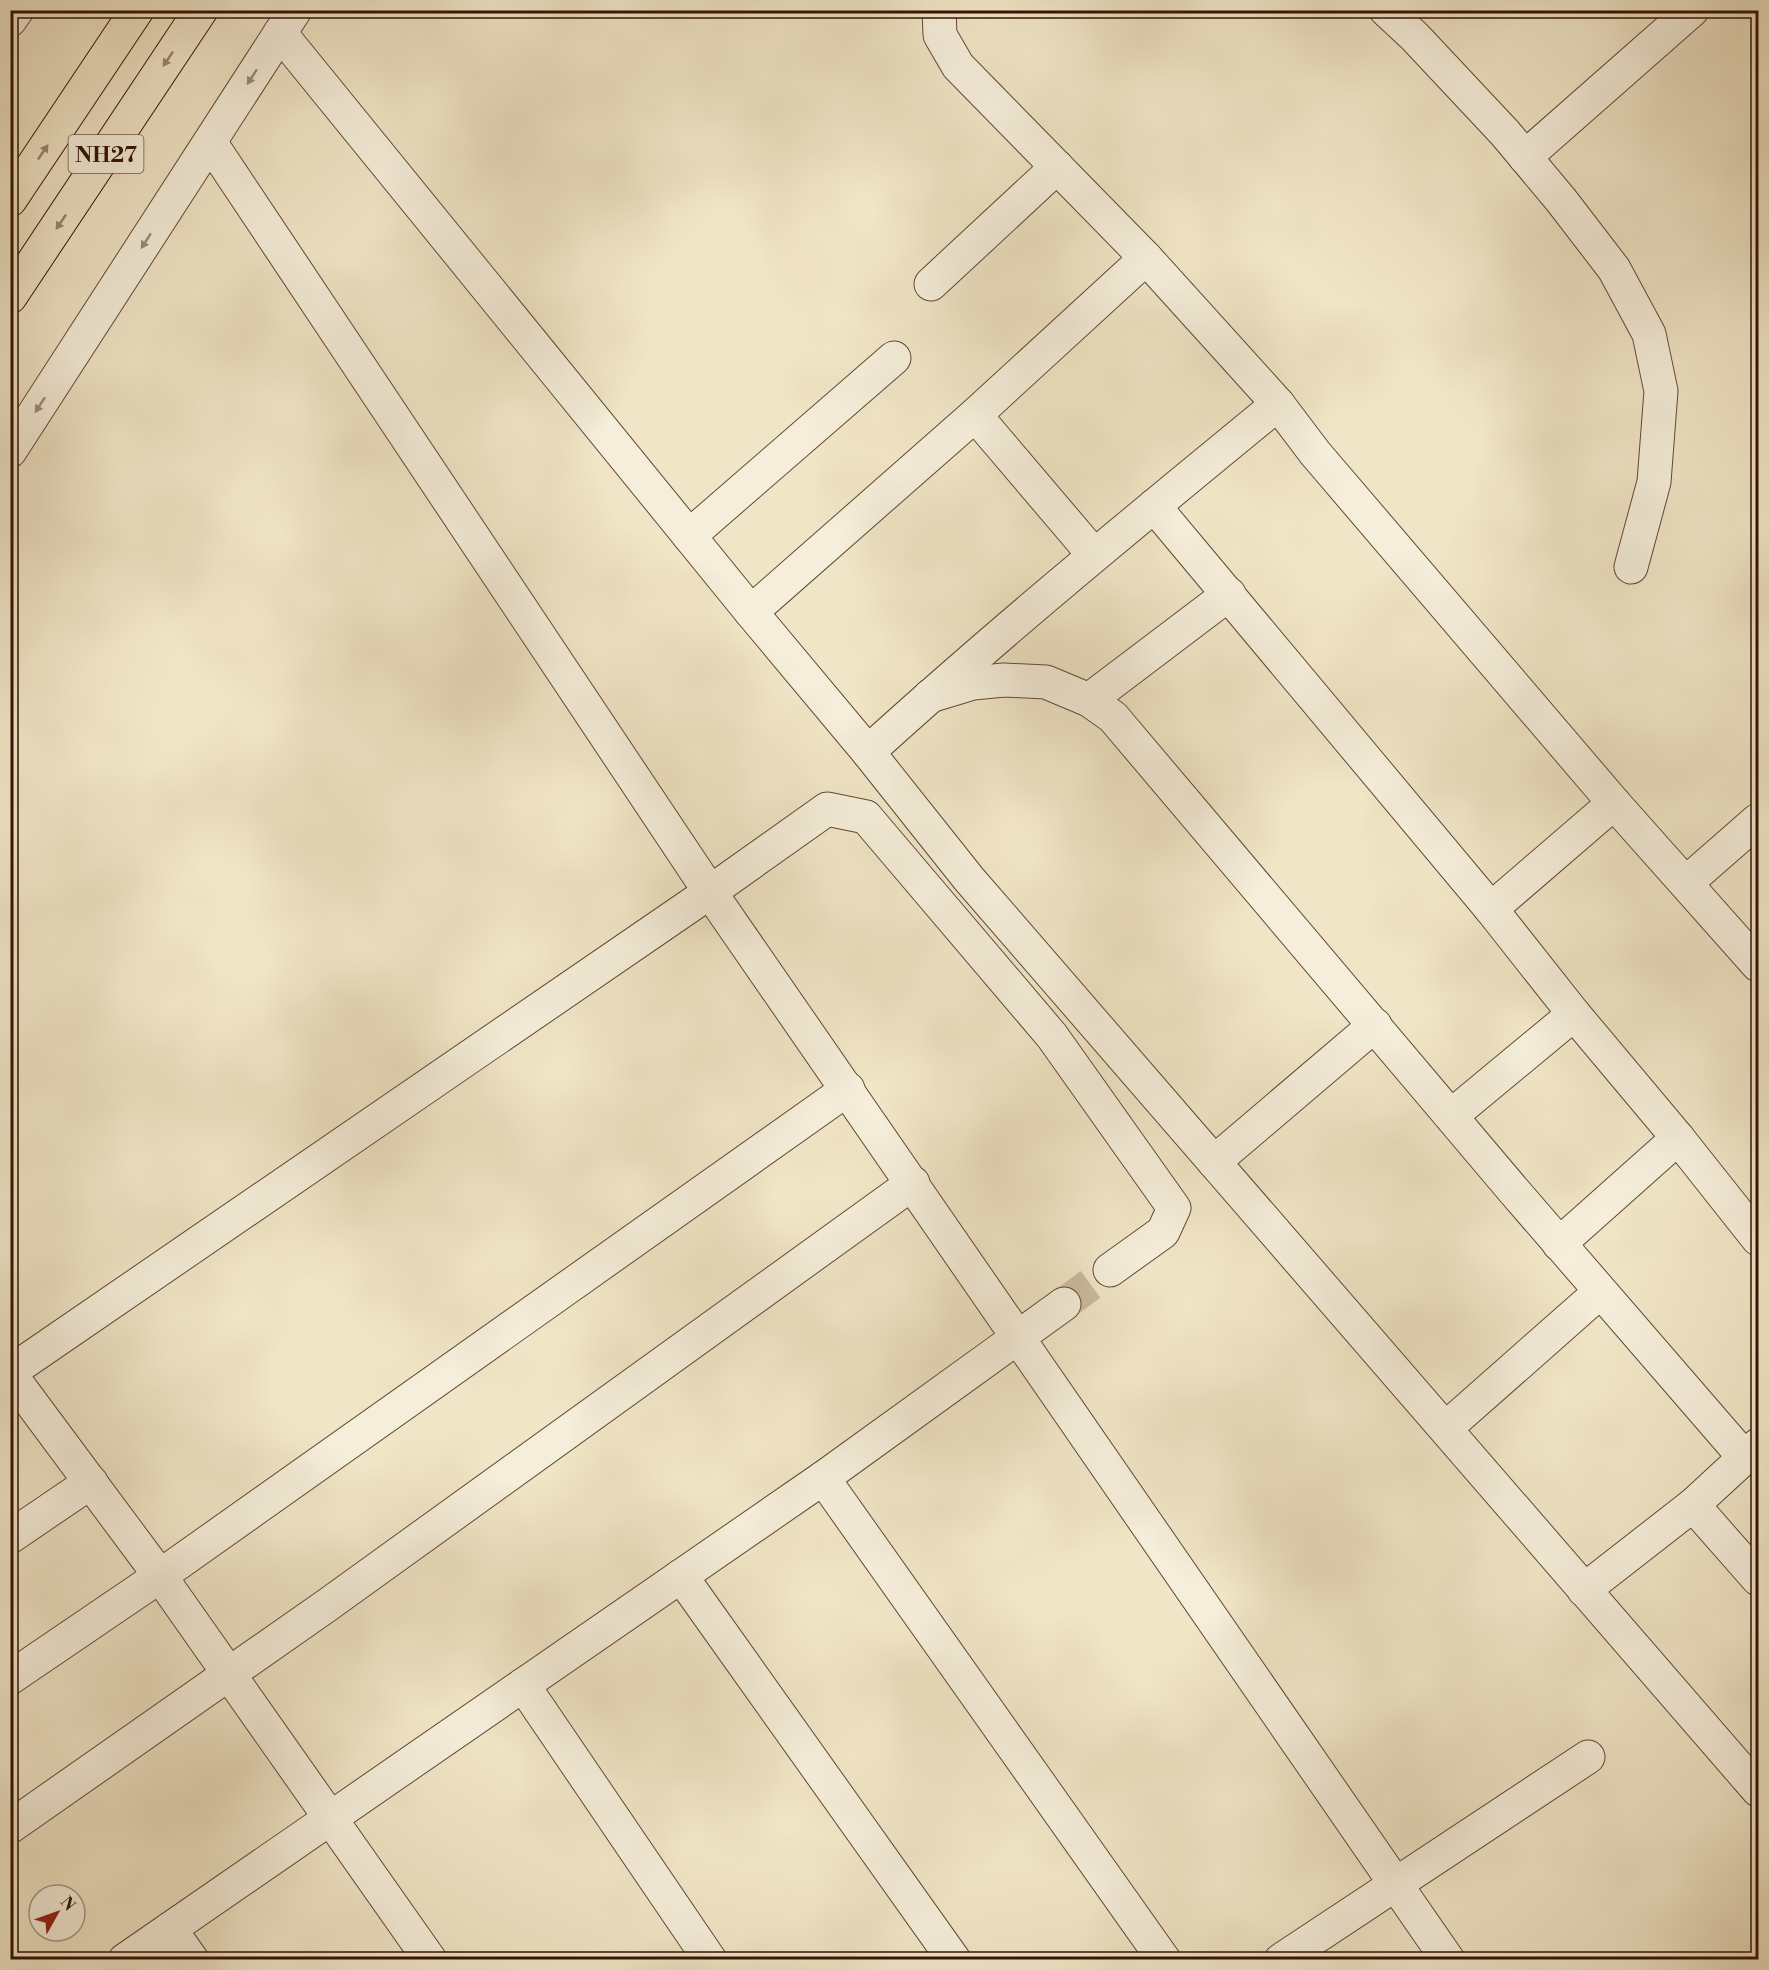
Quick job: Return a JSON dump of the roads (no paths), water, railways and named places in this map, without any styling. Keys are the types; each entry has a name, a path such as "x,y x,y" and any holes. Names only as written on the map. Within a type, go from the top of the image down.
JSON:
{"highway":[{"name":"NH27","path":"10,201 137,10"},
{"name":"NH27","path":"10,297 201,10"}],"street":[{"path":"10,20 17,10"},
{"path":"939,10 940,35 958,66 1146,258 1278,404 1315,453 1614,803 1758,965"},
{"path":"1386,10 1423,46 1525,157 1614,269 1649,334 1661,390 1654,482 1631,567"},
{"path":"1525,157 1692,10"},
{"path":"10,451 287,22 689,536 868,752 969,879 1758,1790"},
{"path":"210,142 710,892 1448,1959"},
{"path":"931,284 1058,167"},
{"path":"751,612 975,415 1146,258"},
{"path":"689,536 894,357"},
{"path":"868,752 1094,555 1278,404"},
{"path":"975,415 1094,555"},
{"path":"1154,506 1491,909 1758,1239"},
{"path":"1089,700 1229,594"},
{"path":"930,696 973,683 1004,680 1046,682 1089,700 1113,717 1600,1292 1751,1451 1693,1505 1584,1590"},
{"path":"1491,909 1614,803"},
{"path":"430,1959 160,1576 10,1373 710,892 826,809 866,817 1052,1036 1174,1208 1163,1232 1110,1270"},
{"path":"1686,883 1758,819"},
{"path":"1452,1116 1574,1014"},
{"path":"1214,1162 1375,1025"},
{"path":"10,1678 160,1576 848,1089"},
{"path":"1559,1244 1678,1138"},
{"path":"10,1827 913,1183"},
{"path":"1446,1428 1600,1292"},
{"path":"125,1959 823,1478 1064,1304"},
{"path":"823,1478 1164,1959"},
{"path":"10,1537 91,1482"},
{"path":"1693,1505 1758,1579"},
{"path":"681,1576 954,1959"},
{"path":"523,1685 710,1959"},
{"path":"1281,1959 1588,1757"},
{"path":"170,1929 192,1959"}],"tunnel":[{"path":"1064,1304 1110,1270"}]}
